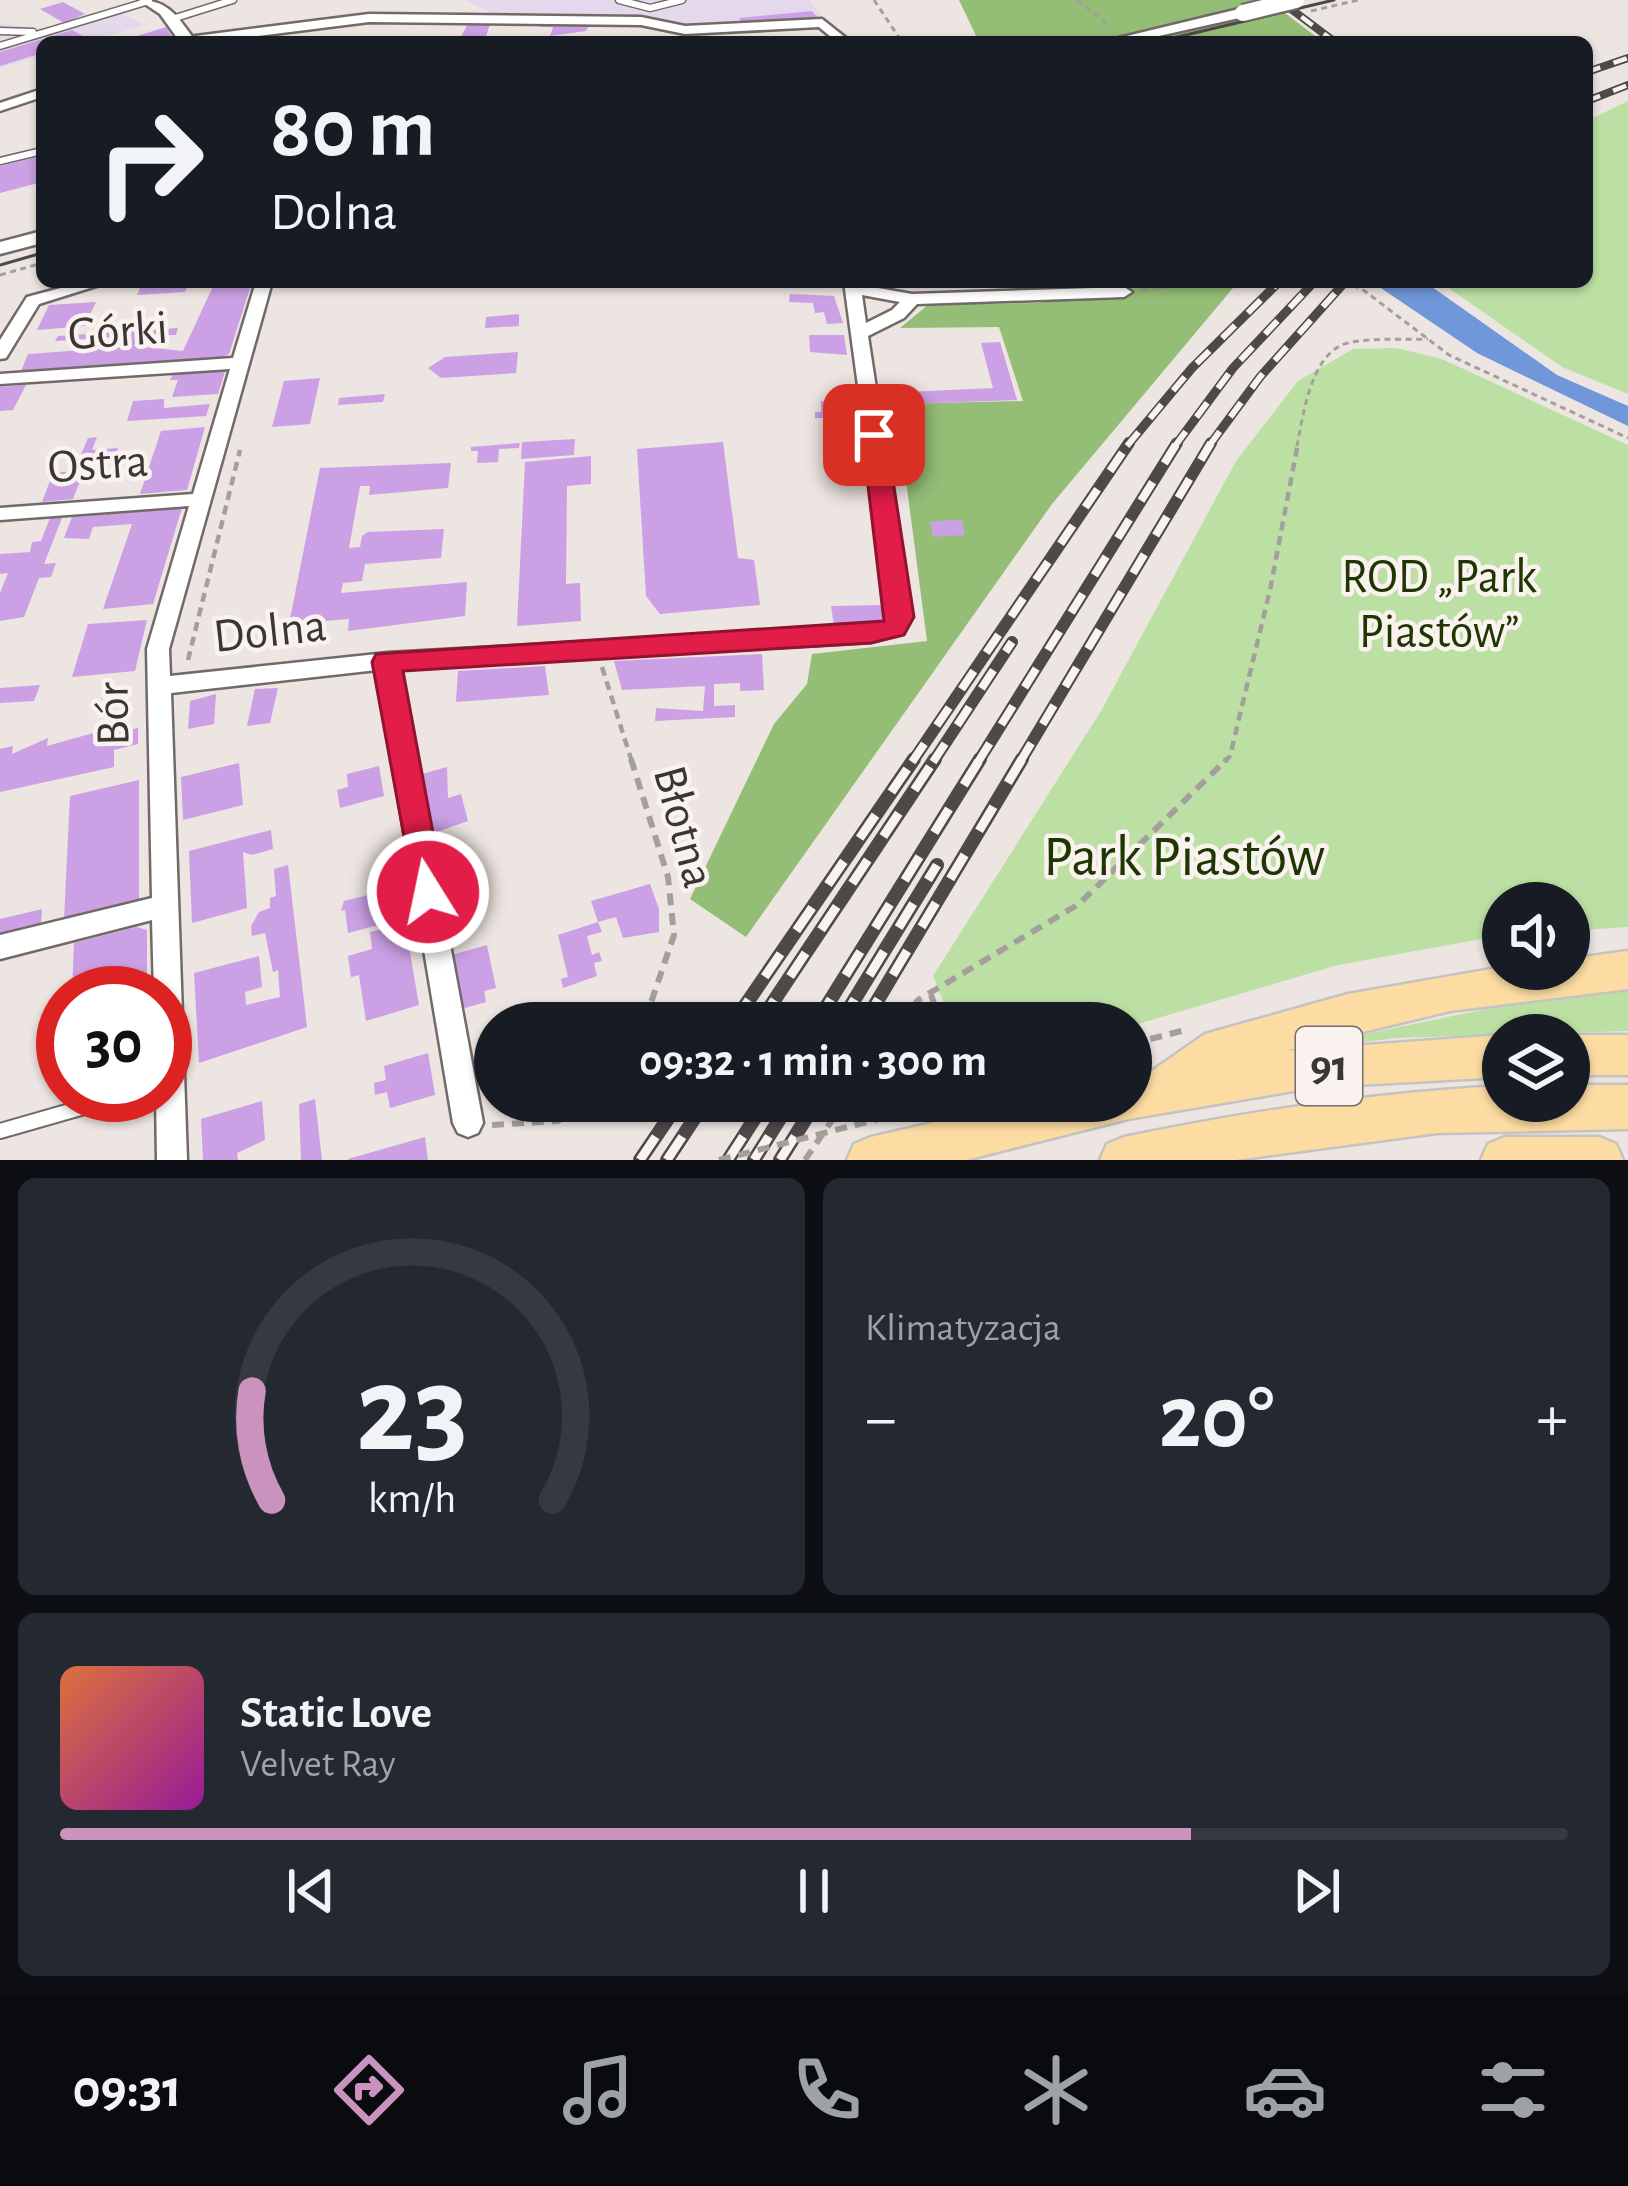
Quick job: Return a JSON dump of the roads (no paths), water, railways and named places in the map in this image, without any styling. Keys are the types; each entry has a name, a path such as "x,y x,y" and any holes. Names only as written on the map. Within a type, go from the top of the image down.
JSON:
{"main road":[{"path":"1152,1089 1221,1048 1348,1014 1450,992 1628,970"},
{"path":"1590,1055 1628,1055"},
{"name":"91","path":"1152,1095 1318,1066 1482,1057"},
{"name":"91","path":"1129,1160 1255,1133 1386,1114 1556,1105 1628,1107"},
{"name":"91","path":"894,1141 1001,1122"},
{"path":"1505,1160 1599,1160"}],"street":[{"path":"1125,36 1296,0"},
{"path":"148,1 172,19 184,36"},
{"path":"233,36 369,18 641,21 704,31 822,23 840,36"},
{"path":"0,107 36,96"},
{"path":"0,248 36,239"},
{"path":"0,354 33,302 80,288"},
{"name":"Bór","path":"166,966 158,649 263,288"},
{"path":"853,288 860,333 898,314 912,299"},
{"path":"862,288 912,299 1124,292"},
{"name":"Dolna","path":"157,686 387,662 871,634 894,628 900,617 860,333"},
{"name":"Górki","path":"0,379 242,363"},
{"name":"Ostra","path":"0,514 203,499"},
{"path":"387,662 468,1123"},
{"path":"0,947 165,907"},
{"name":"Bór","path":"170,1122 172,1160"}],"lane":[{"path":"172,19 233,0"},
{"path":"619,0 650,8 682,0"},
{"path":"0,46 148,1"},
{"path":"0,31 46,32"},
{"path":"0,161 36,152"},
{"path":"0,1131 36,1121"}],"water":[{"path":"1381,288 1434,288 1557,375 1628,406 1628,426 1477,353"}],"tram line":[{"path":"1181,36 1334,0"},
{"path":"0,265 36,255"}],"railway":[{"path":"1279,0 1327,36"},
{"path":"1593,70 1628,58"},
{"path":"1593,99 1628,85"},
{"path":"1127,446 1192,368 1273,288"},
{"path":"1176,445 1233,368 1308,288"},
{"path":"1210,445 1260,377 1340,288"},
{"path":"912,762 1129,443"},
{"path":"978,762 1176,445"},
{"path":"1020,762 1210,445"},
{"path":"933,762 1012,642"},
{"path":"747,1002 914,759"},
{"path":"829,1002 980,759"},
{"path":"877,1002 1022,759"},
{"path":"773,1002 933,762"},
{"path":"853,1002 937,865"},
{"path":"640,1160 666,1122"},
{"path":"667,1160 692,1122"},
{"path":"728,1160 752,1122"},
{"path":"754,1160 778,1122"},
{"path":"780,1160 804,1122"}],"park label":[{"name":"ROD „Park Piastów”","path":"1439,606"},
{"name":"Park Piastów","path":"1184,857"}]}
